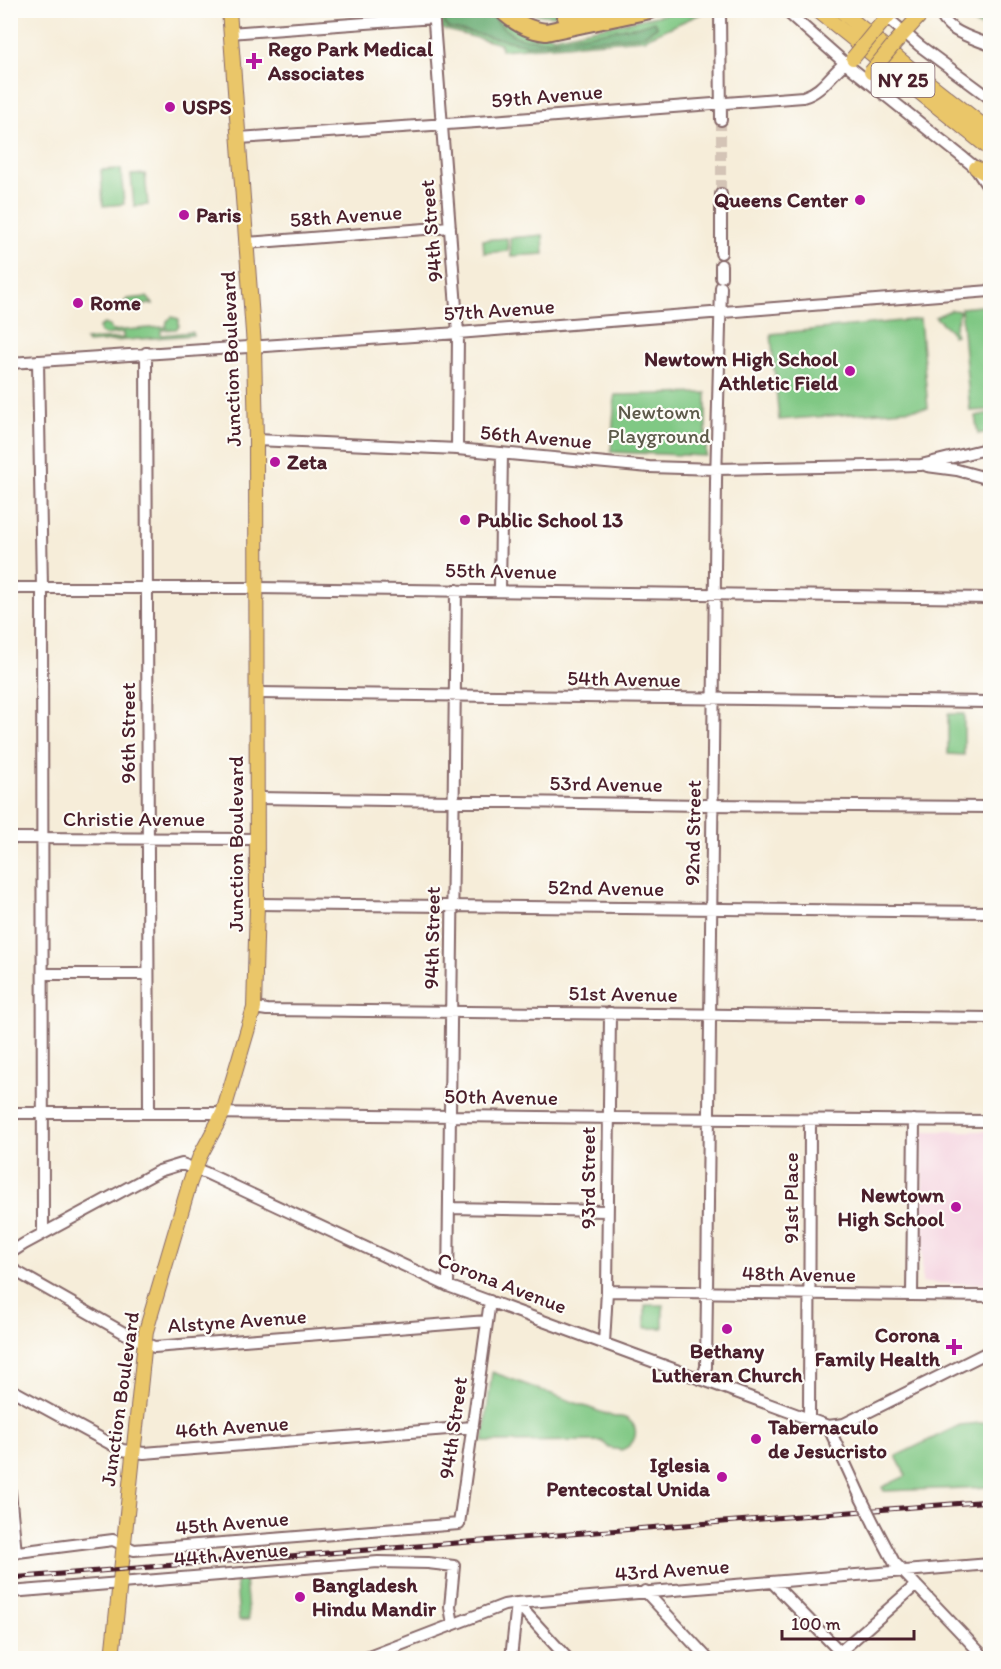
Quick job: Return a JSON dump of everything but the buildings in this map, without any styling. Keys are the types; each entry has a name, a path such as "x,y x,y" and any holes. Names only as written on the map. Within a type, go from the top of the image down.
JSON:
{"highway":[{"path":"502,10 522,26 546,32 650,10"},
{"path":"518,10 531,18 545,21 595,10"}],"main road":[{"name":"Junction Boulevard","path":"112,1659 146,1331 195,1169 223,1113 254,1008 257,904 257,693 254,346 229,10"},
{"name":"NY 25","path":"817,10 990,149"},
{"name":"NY 25","path":"840,10 910,69 990,131"},
{"path":"869,76 925,10"},
{"path":"849,61 876,30 886,13"},
{"path":"976,168 990,178"}],"street":[{"path":"720,10 721,120"},
{"path":"785,10 869,76 976,168 990,190"},
{"path":"939,10 943,20 950,28 990,45"},
{"path":"886,13 905,33 990,98"},
{"path":"231,33 434,14"},
{"name":"94th Street","path":"434,14 458,333 457,449"},
{"name":"59th Avenue","path":"239,138 803,97 813,95 833,73 849,61"},
{"path":"721,194 721,253"},
{"name":"58th Avenue","path":"246,243 450,227"},
{"name":"92nd Street","path":"702,1379 706,1367 716,469 722,312 721,265"},
{"name":"57th Avenue","path":"10,363 458,333 990,291"},
{"name":"96th Street","path":"146,353 149,1112"},
{"path":"38,361 42,588 43,1233"},
{"name":"56th Avenue","path":"256,440 457,449 649,467 716,469 921,465 990,448"},
{"path":"500,591 502,453"},
{"path":"921,465 957,470 990,479"},
{"name":"55th Avenue","path":"10,588 456,590 990,598"},
{"name":"94th Street","path":"448,1286 456,590"},
{"name":"54th Avenue","path":"257,693 990,702"},
{"name":"53rd Avenue","path":"257,798 990,807"},
{"name":"Christie Avenue","path":"10,838 257,839"},
{"name":"52nd Avenue","path":"257,904 990,912"},
{"path":"43,974 148,974"},
{"name":"51st Avenue","path":"254,1008 710,1016 990,1018"},
{"name":"93rd Street","path":"604,1343 607,1291 610,1013"},
{"name":"50th Avenue","path":"10,1113 149,1112 990,1121"},
{"name":"91st Place","path":"809,1419 810,1120"},
{"path":"912,1295 914,1120"},
{"name":"Corona Avenue","path":"10,1253 43,1233 159,1172 182,1164 448,1286 828,1426"},
{"path":"449,1208 607,1211"},
{"name":"Alstyne Avenue","path":"10,1268 126,1334 154,1347 487,1321"},
{"name":"48th Avenue","path":"607,1291 990,1296"},
{"name":"94th Street","path":"459,1524 490,1301"},
{"path":"985,1659 894,1562 828,1426 844,1424 990,1351"},
{"name":"46th Avenue","path":"10,1389 122,1450 144,1453 473,1427"},
{"path":"10,1492 13,1553"},
{"name":"45th Avenue","path":"13,1553 113,1540 134,1550 459,1524"},
{"name":"44th Avenue","path":"10,1592 378,1562 428,1563 454,1566 450,1607 453,1624"},
{"name":"43rd Avenue","path":"366,1659 505,1604 517,1602 990,1564"},
{"path":"772,1582 839,1656 916,1585"},
{"path":"645,1591 707,1659"},
{"path":"511,1659 517,1602"},
{"path":"517,1602 567,1659"}],"shaded area":[{"name":"Newtown High School","path":"923,1131 990,1131 990,1284 922,1283"}],"green space":[{"path":"440,11 495,11 554,37 681,11 707,11 644,39 501,50 501,44 442,29"},
{"path":"443,11 488,11 507,31 527,39 576,37 640,26 654,21 657,27 643,36 528,45 448,28 445,25"},
{"path":"525,11 583,11 554,16"},
{"path":"958,11 990,11 990,30 959,17"},
{"path":"121,169 124,204 103,206 101,170"},
{"path":"145,174 148,205 134,206 131,175"},
{"path":"543,235 544,254 511,256 510,238"},
{"path":"507,238 508,251 484,253 483,240"},
{"path":"147,297 153,304 143,305 140,312 134,312 131,306 121,307 127,299"},
{"path":"990,305 990,410 970,411 961,308"},
{"path":"951,310 960,311 954,331 956,335 952,336 951,331 935,317"},
{"path":"172,317 179,319 179,326 176,329 161,330 161,335 192,332 193,335 87,343 85,340 123,338 123,333 105,335 100,333 99,327 104,324 110,326 112,331 166,327 167,321"},
{"name":"Newtown High School Athletic Field","path":"920,319 928,408 779,420 771,334"},
{"name":"Newtown Playground","path":"706,393 706,456 611,452 615,395"},
{"path":"990,413 990,432 978,434 975,416"},
{"path":"948,714 964,714 964,755 948,754"},
{"path":"645,1305 663,1305 663,1328 645,1328"},
{"path":"492,1372 614,1417 622,1417 633,1424 635,1435 633,1441 621,1450 609,1448 602,1441 483,1442"},
{"path":"990,1422 990,1487 884,1491 882,1487 906,1476 896,1456 960,1425"},
{"path":"245,1580 249,1620 239,1620 236,1581"}],"tunnel":[{"path":"721,120 721,194"}],"railway":[{"path":"10,1578 990,1501"}],"place":[{"name":"Rego Park Medical Associates","path":"254,61"},
{"name":"USPS","path":"170,107"},
{"name":"Queens Center","path":"860,200"},
{"name":"Paris","path":"184,215"},
{"name":"Rome","path":"78,303"},
{"name":"Newtown High School Athletic Field","path":"850,371"},
{"name":"Zeta","path":"275,462"},
{"name":"Public School 13","path":"465,520"},
{"name":"Newtown High School","path":"956,1207"},
{"name":"Bethany Lutheran Church","path":"727,1329"},
{"name":"Corona Family Health","path":"954,1347"},
{"name":"Tabernaculo de Jesucristo","path":"756,1439"},
{"name":"Iglesia Pentecostal Unida","path":"722,1477"},
{"name":"Bangladesh Hindu Mandir","path":"300,1597"}]}
